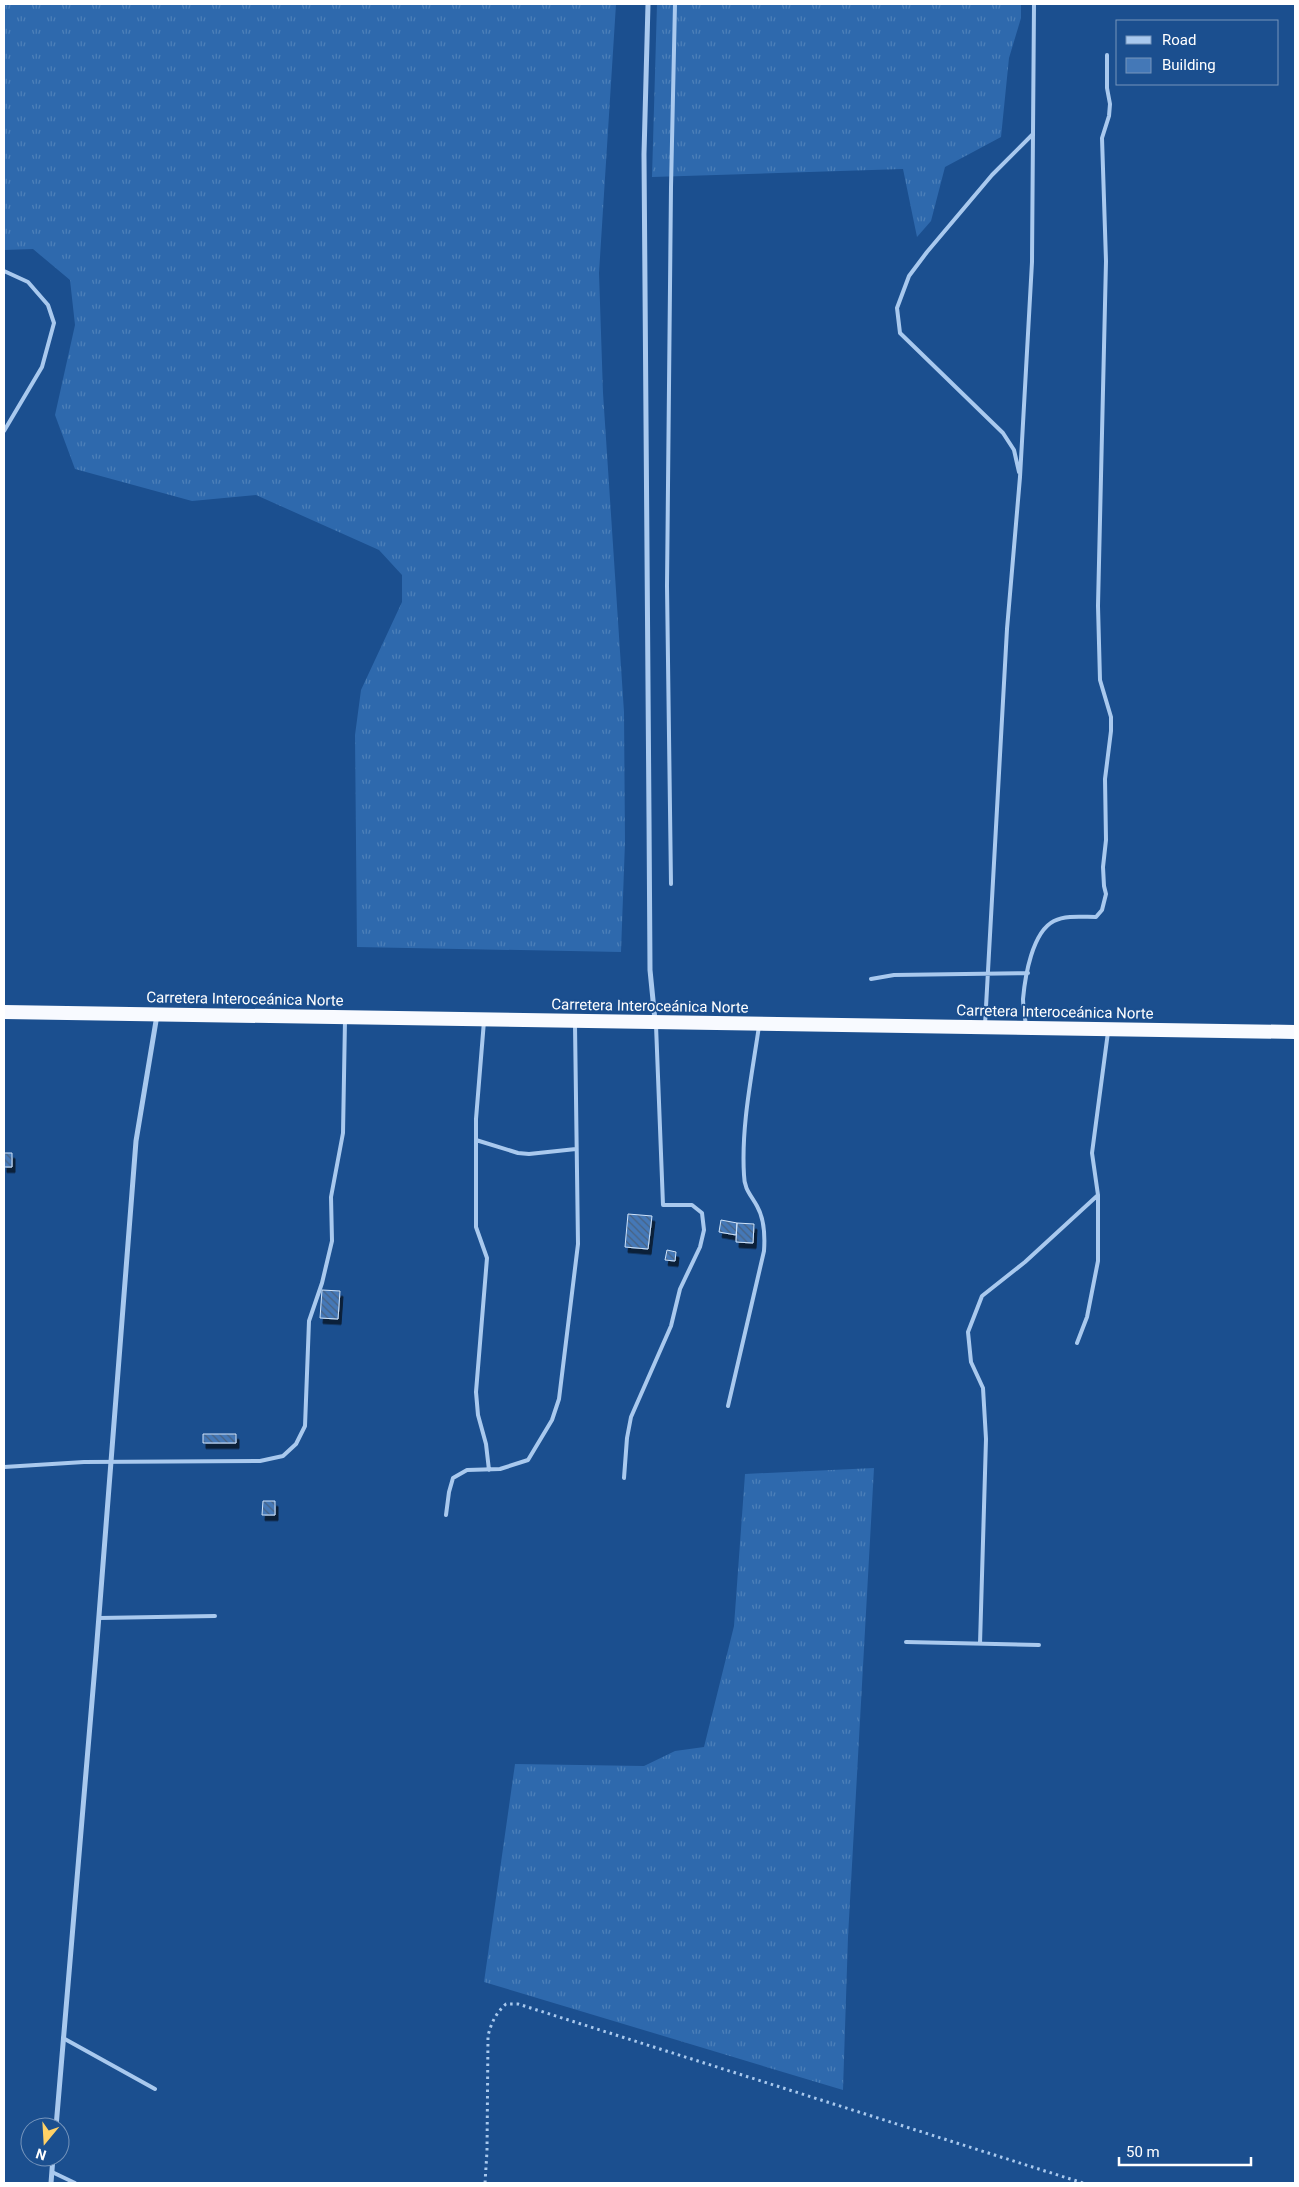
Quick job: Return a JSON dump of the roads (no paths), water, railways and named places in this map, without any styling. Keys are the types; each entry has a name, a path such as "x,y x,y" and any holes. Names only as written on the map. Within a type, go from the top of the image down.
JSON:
{"highway":[{"name":"Carretera Interoceánica Norte","path":"4,1012 1289,1032"}],"street":[{"path":"648,4 644,154 650,970 656,1023"},
{"path":"57,2117 136,1140 157,1014"},
{"path":"51,2183 52,2167"}],"lane":[{"path":"672,884 667,586 675,4"},
{"path":"984,1027 1007,629 1020,476 1032,262 1034,4"},
{"path":"1026,1028 1023,1000 1033,948 1042,931 1052,922 1065,918 1096,917 1102,910 1106,894 1103,867 1106,840 1105,779 1112,731 1111,717 1100,680 1098,606 1106,261 1102,138 1109,116 1110,104 1107,88 1107,55"},
{"path":"1020,476 1014,450 1003,433 900,333 897,308 909,276 927,252 992,175 1033,134"},
{"path":"4,271 28,282 48,305 54,323 42,367 4,431"},
{"path":"871,979 894,975 1028,973"},
{"path":"4,1468 84,1462 260,1460 283,1456 296,1444 305,1426 309,1321 322,1283 332,1241 331,1197 342,1133 345,1017"},
{"path":"484,1020 476,1140 476,1227 487,1258 476,1392 478,1415 486,1444 489,1470"},
{"path":"446,1515 448,1492 453,1478 467,1470 500,1469 528,1460 552,1420 559,1399 578,1244 575,1021"},
{"path":"624,1478 627,1438 631,1417 671,1326 680,1289 700,1247 704,1230 702,1214 692,1205 663,1205 656,1023"},
{"path":"728,1406 764,1252 765,1232 758,1208 745,1188 744,1176 744,1141 759,1024"},
{"path":"1077,1343 1087,1317 1098,1261 1098,1195 1092,1153 1108,1029"},
{"path":"1289,1032 1295,1038"},
{"path":"476,1140 518,1153 529,1154 576,1149"},
{"path":"980,1644 986,1439 983,1388 972,1362 968,1332 982,1296 1025,1262 1098,1195"},
{"path":"98,1618 215,1616"},
{"path":"906,1642 1039,1645"},
{"path":"63,2038 154,2089"},
{"path":"52,2172 75,2183"}]}
